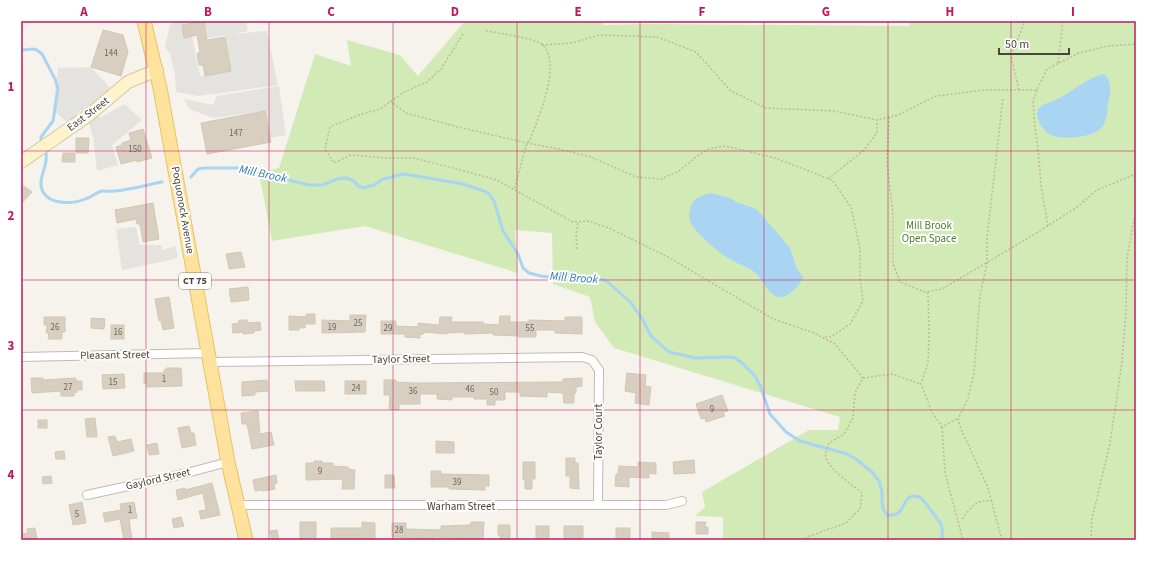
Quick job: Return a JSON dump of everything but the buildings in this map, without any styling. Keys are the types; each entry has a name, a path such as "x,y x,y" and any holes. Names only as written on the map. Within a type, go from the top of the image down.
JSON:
{"main road":[{"name":"Poquonock Avenue","path":"145,21 157,70 228,462 246,540"}],"street":[{"name":"East Street","path":"21,162 89,115 128,82 157,70"},
{"name":"Pleasant Street","path":"21,357 209,357"},
{"name":"Taylor Street","path":"209,357 582,357 592,360"},
{"name":"Taylor Court","path":"592,360 598,370 598,505"},
{"name":"Gaylord Street","path":"87,495 183,474 228,462"},
{"name":"Warham Street","path":"238,505 666,505 682,501"}],"path":[{"path":"1019,90 1011,56 1025,21"},
{"path":"1058,64 1063,21"},
{"path":"486,31 515,35 542,44 572,43 599,35 657,37 696,52 731,91 766,108 834,111 876,120 898,115 936,96 984,90 1037,90"},
{"path":"463,34 441,68 427,82 404,92 380,109 359,115 330,127 324,149 334,163 351,155 385,158 414,158 497,180 573,222 588,221 668,257 773,319 821,336 834,344 863,378"},
{"path":"514,190 527,143 530,140 544,102 550,79 550,57 542,44"},
{"path":"1048,226 1040,185 1033,101 1047,69 1079,53 1108,46 1136,44"},
{"path":"942,427 958,418 968,398 974,373 980,296 987,263 987,238 1003,98"},
{"path":"390,101 406,113 591,157 636,176 660,179 678,172 697,156 709,149 725,146 776,158 832,180 851,207 860,249 860,278 863,301 850,324 831,337 821,336"},
{"path":"889,117 887,162 893,215 893,264 900,282 925,292 942,289 1048,226 1076,208 1097,190 1136,174"},
{"path":"828,178 864,150 877,133 876,120"},
{"path":"1091,540 1092,519 1110,443 1122,362 1126,310 1127,258 1136,210"},
{"path":"577,249 576,235 578,222"},
{"path":"928,292 928,363 921,384 932,412 942,427 944,473 963,540"},
{"path":"863,378 892,374 921,384"},
{"path":"804,540 807,537 846,523 860,509 862,493 838,474 825,456 829,443 844,434 853,418 856,392 863,378"},
{"path":"958,418 961,429 988,488 1002,540"},
{"path":"962,519 970,508 982,500 992,501"}],"green space":[{"name":"Mill Brook Open Space","path":"465,21 602,21 603,25 909,26 910,21 1136,21 1136,540 723,540 723,517 695,516 705,507 702,492 809,430 838,430 840,417 614,348 595,322 590,297 553,284 552,233 515,230 518,273 365,226 272,241 259,173 279,168 315,54 351,66 347,40 400,55 418,76"}],"shaded area":[{"path":"177,21 246,21 248,31 232,34 267,31 278,85 198,96 176,92 175,75 170,54 165,47 170,24","holes":["204,22 208,38 225,35 231,71 200,76 192,36 184,37"]},
{"path":"91,67 110,88 90,106 100,118 124,104 142,120 112,145 118,165 97,171 93,137 87,118 81,110 68,123 53,110 58,68"},
{"path":"279,86 286,135 270,138 265,111 213,118 189,109 184,99 213,105 217,96"},
{"path":"136,227 140,245 161,245 163,250 175,246 178,257 171,260 122,270 116,229"}],"water":[{"path":"1104,74 1110,84 1110,92 1107,116 1103,126 1099,130 1079,137 1071,138 1057,137 1051,135 1045,130 1040,124 1037,116 1037,111 1040,107 1058,99 1087,81"},
{"path":"711,193 730,198 736,202 754,208 790,248 797,269 803,277 797,287 790,293 783,297 779,297 771,293 753,271 721,253 703,238 694,228 689,217 692,203 700,196"}],"waterway":[{"name":"Mill Brook","path":"21,50 33,49 42,54 55,79 58,89 53,121 41,137 41,140"},
{"name":"Mill Brook","path":"46,153 46,163 41,187 46,196 56,201 75,202 101,191 126,190 162,182"},
{"name":"Mill Brook","path":"191,177 198,169 238,168 309,185 323,185 337,179 347,178 363,188 374,185 383,179 404,174 463,184 484,191 489,194 494,201 503,231 518,254 523,268 529,273 550,277 597,277 608,282 631,303 643,320 651,336 669,352 695,358 735,358 755,376 760,385 770,414 786,432 800,441 847,454 856,459 873,473 879,481 882,492 883,509 887,515 897,514 909,498 913,496 921,498 941,524 942,540"}]}
